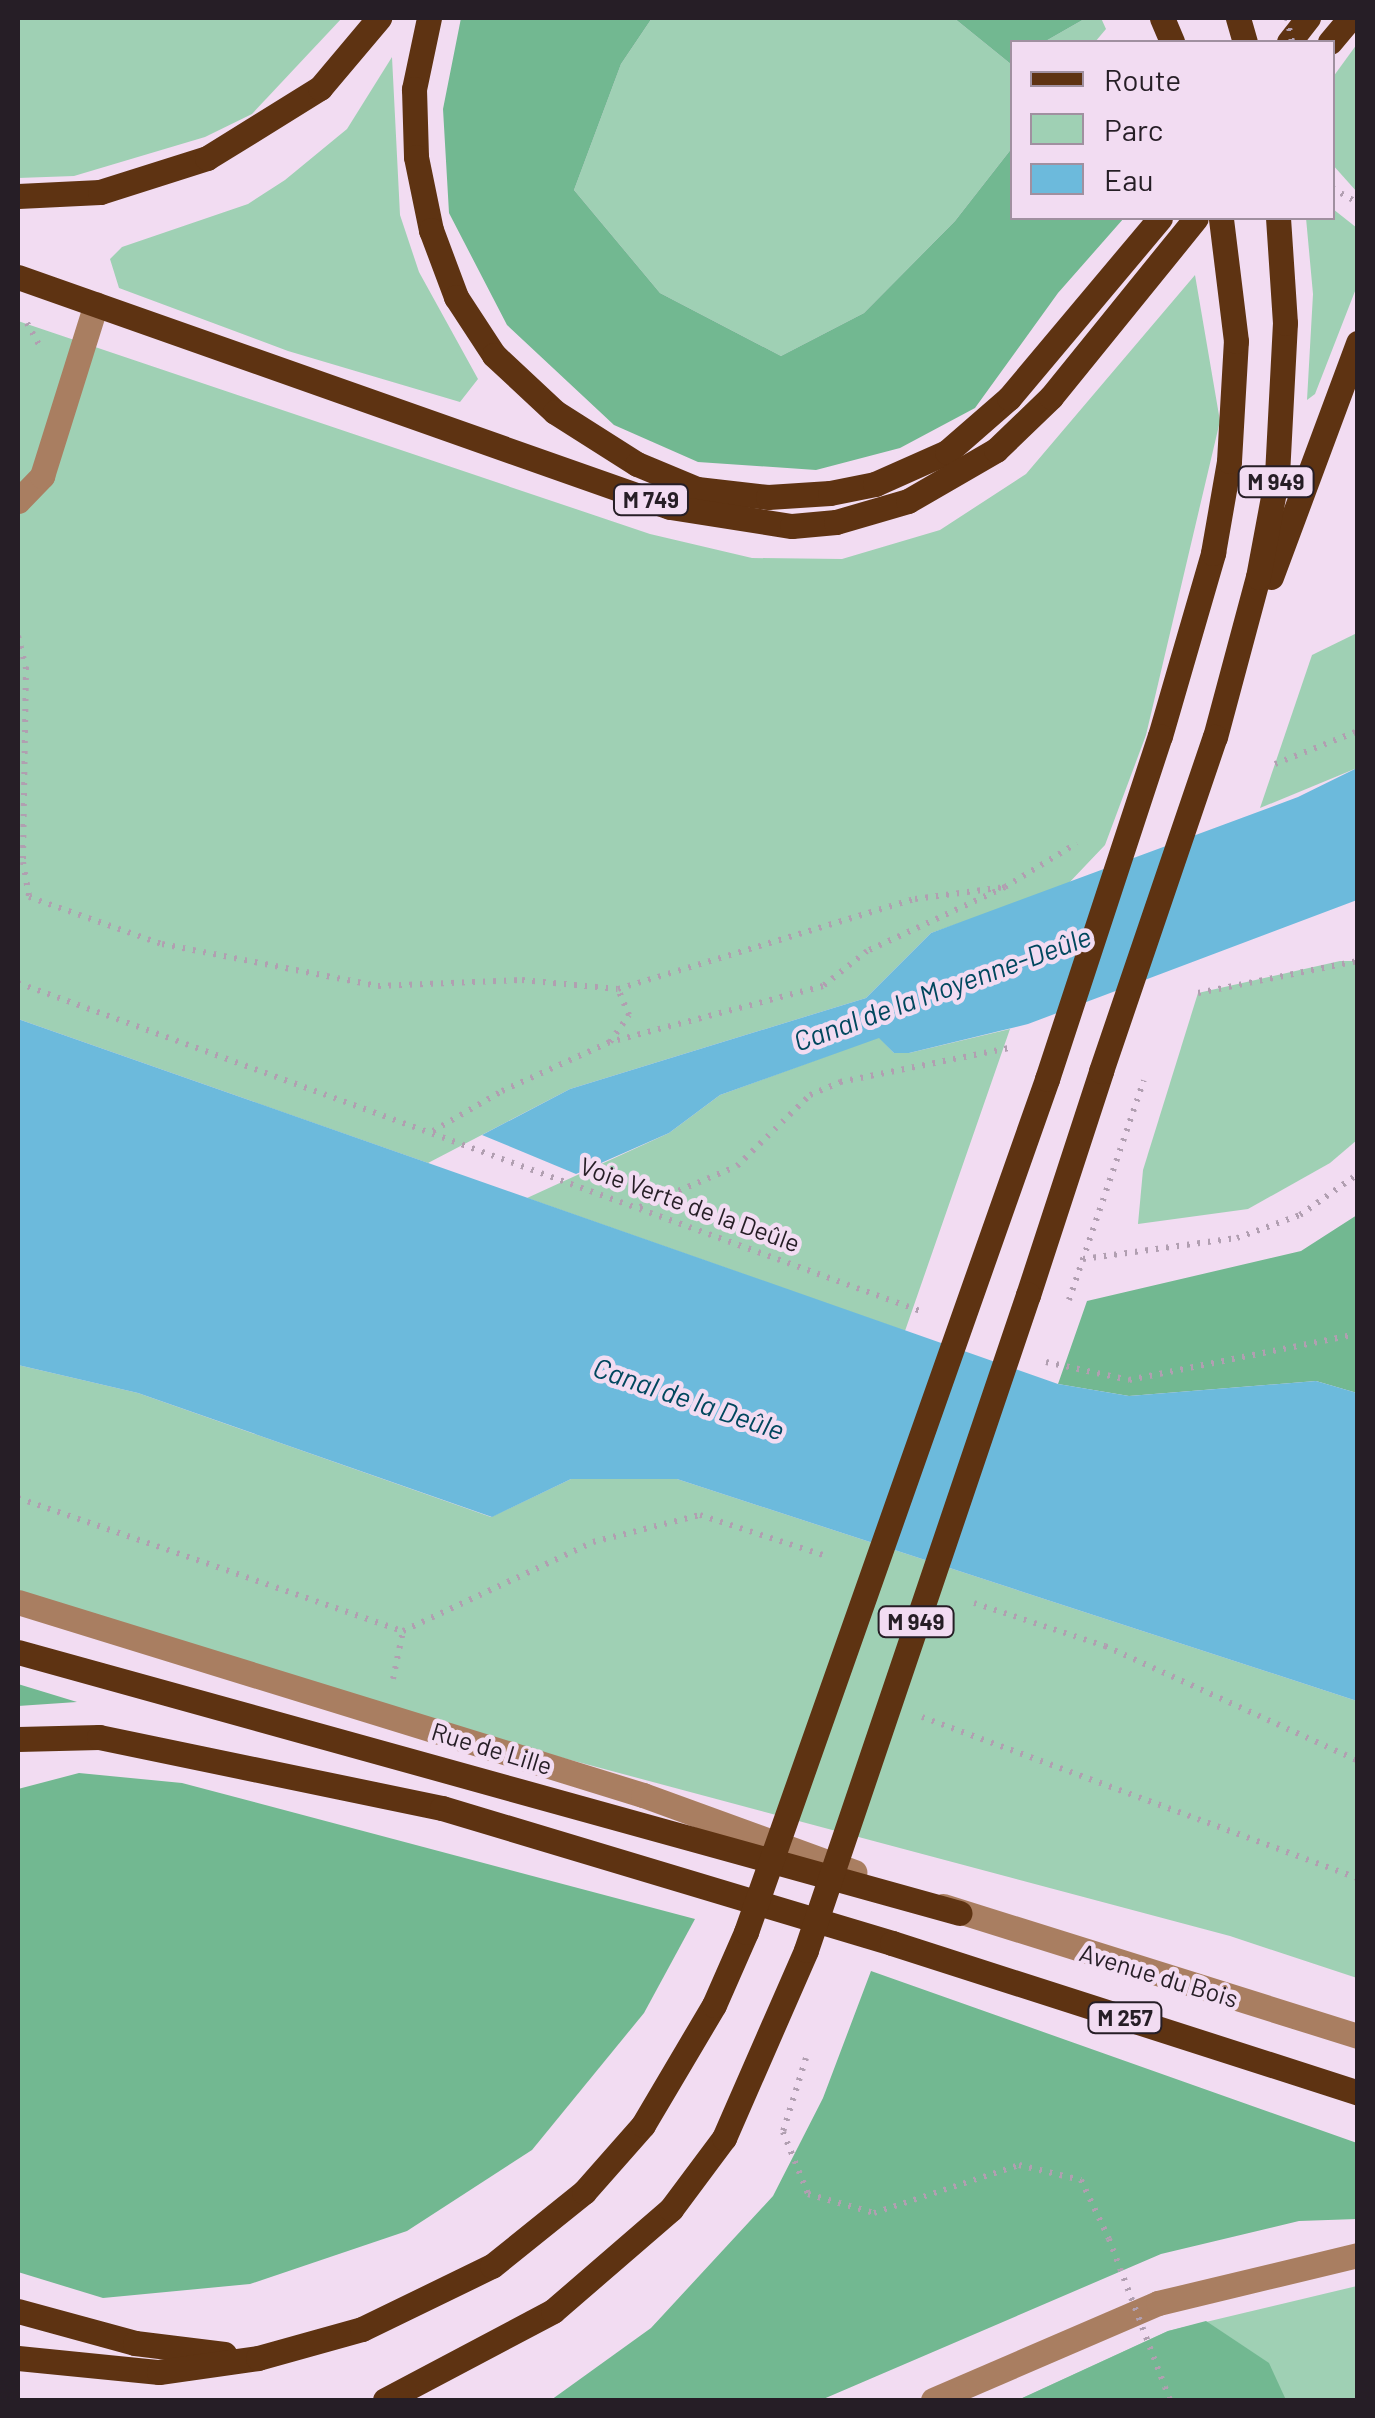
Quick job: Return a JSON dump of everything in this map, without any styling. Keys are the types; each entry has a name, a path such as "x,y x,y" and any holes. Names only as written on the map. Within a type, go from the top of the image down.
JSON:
{"main road":[{"path":"18,196 100,192 207,158 292,111 379,18"},
{"path":"429,18 414,88 416,157 431,230 456,297 494,355 555,412 637,464 696,490 768,497 830,493 875,484 947,452 1009,398 1158,220"},
{"path":"1292,40 1308,18"},
{"path":"1332,40 1350,18"},
{"name":"M 749","path":"18,276 670,506 749,524 806,525 908,502 996,450 1051,397 1194,220"},
{"path":"18,2358 56,2367 159,2372 258,2358 362,2330 446,2292 558,2216 643,2125 714,2004 746,1932 1048,1079 1188,644 1212,552 1233,421 1236,340 1220,220"},
{"name":"M 949","path":"386,2400 553,2311 672,2209 733,2122 806,1950 1215,738 1258,577 1277,474 1284,323 1279,220"},
{"path":"1215,738 1358,343"},
{"path":"18,1652 960,1912"},
{"name":"M 257","path":"18,1739 100,1737 442,1808 892,1942 1358,2093"},
{"path":"18,2311 136,2343 258,2358"}],"street":[{"path":"18,501 42,476 96,304"},
{"name":"Rue de Lille","path":"18,1602 643,1795 960,1912"},
{"name":"Avenue du Bois","path":"960,1912 1358,2036"},
{"path":"933,2400 1158,2303 1358,2255"}],"path":[{"path":"1335,190 1358,204"},
{"path":"18,636 26,667 23,862 29,897 162,944 378,986 522,980 618,989 915,900 1005,887"},
{"path":"1276,764 1358,732"},
{"path":"432,1132 502,1090 610,1042 823,986 867,951 1005,887 1078,843"},
{"path":"1198,993 1358,962"},
{"name":"Voie Verte de la Deûle","path":"18,983 928,1314"},
{"path":"610,1042 629,1015 618,989"},
{"path":"640,1207 737,1166 810,1094 840,1082 1008,1048"},
{"path":"1082,1260 1237,1238 1300,1215 1358,1174"},
{"path":"1031,1356 1065,1369 1129,1380 1358,1334"},
{"path":"18,1498 403,1631 593,1542 700,1515 826,1556"},
{"path":"974,1604 1106,1646 1358,1760"},
{"path":"390,1693 403,1631"},
{"path":"921,1716 1358,1878"},
{"path":"811,2042 784,2132 808,2194 874,2213 1019,2165 1081,2180 1109,2239 1170,2400"}],"green space":[{"path":"18,18 342,18 252,114 205,137 74,176 18,178"},
{"path":"461,18 652,18 621,64 574,190 660,293 781,356 864,313 955,221 1010,151 1010,220 1122,220 1058,293 975,408 900,448 816,470 698,462 614,425 507,325 449,213 443,109"},
{"path":"652,18 954,18 1010,63 1010,151 955,221 864,313 781,356 660,293 574,190 621,64"},
{"path":"954,18 1086,18 1048,40 1010,40 1010,63"},
{"path":"1086,18 1101,18 1106,29 1097,40 1048,40"},
{"path":"1357,44 1357,192 1335,167 1335,74"},
{"path":"392,57 400,215 419,272 478,379 460,402 288,351 119,288 110,259 122,247 248,204 285,180 347,129"},
{"path":"1335,211 1357,228 1357,286 1315,394 1307,400 1313,294 1306,220 1335,220"},
{"path":"1195,275 1220,421 1146,735 1105,845 1066,886 931,933 866,998 570,1089 428,1163 18,1019 18,321 650,534 752,558 842,559 940,530 1026,474"},
{"path":"1357,633 1357,768 1260,808 1312,655"},
{"path":"1340,961 1357,961 1357,1140 1330,1163 1248,1209 1138,1224 1143,1170 1198,993"},
{"path":"1010,1029 905,1331 527,1198 669,1133 720,1095 879,1037 894,1053 909,1053"},
{"path":"1357,1215 1357,1393 1316,1381 1129,1396 1058,1384 1087,1301 1301,1251"},
{"path":"18,1365 138,1393 491,1517 571,1479 677,1479 1357,1701 1357,1978 1230,1936 308,1690 18,1602"},
{"path":"18,1684 77,1702 18,1706"},
{"path":"79,1773 182,1783 695,1919 644,2013 532,2150 407,2231 250,2284 103,2298 18,2272 18,1789"},
{"path":"871,1971 1357,2143 1357,2219 1299,2221 1161,2254 821,2400 551,2400 651,2328 773,2196 823,2098"},
{"path":"1357,2286 1357,2400 1018,2400 1168,2331"},
{"path":"1206,2321 1269,2363 1286,2400 1018,2400 1168,2331"}],"water":[{"name":"Canal de la Moyenne-Deûle","path":"1357,768 1357,900 1028,1024 909,1053 894,1053 879,1038 720,1095 669,1133 576,1174 482,1135 570,1089 866,998 931,933 1298,797"},
{"name":"Canal de la Deûle","path":"18,1019 1058,1384 1129,1396 1316,1381 1357,1393 1357,1701 677,1479 571,1479 492,1517 138,1393 18,1365"}]}
